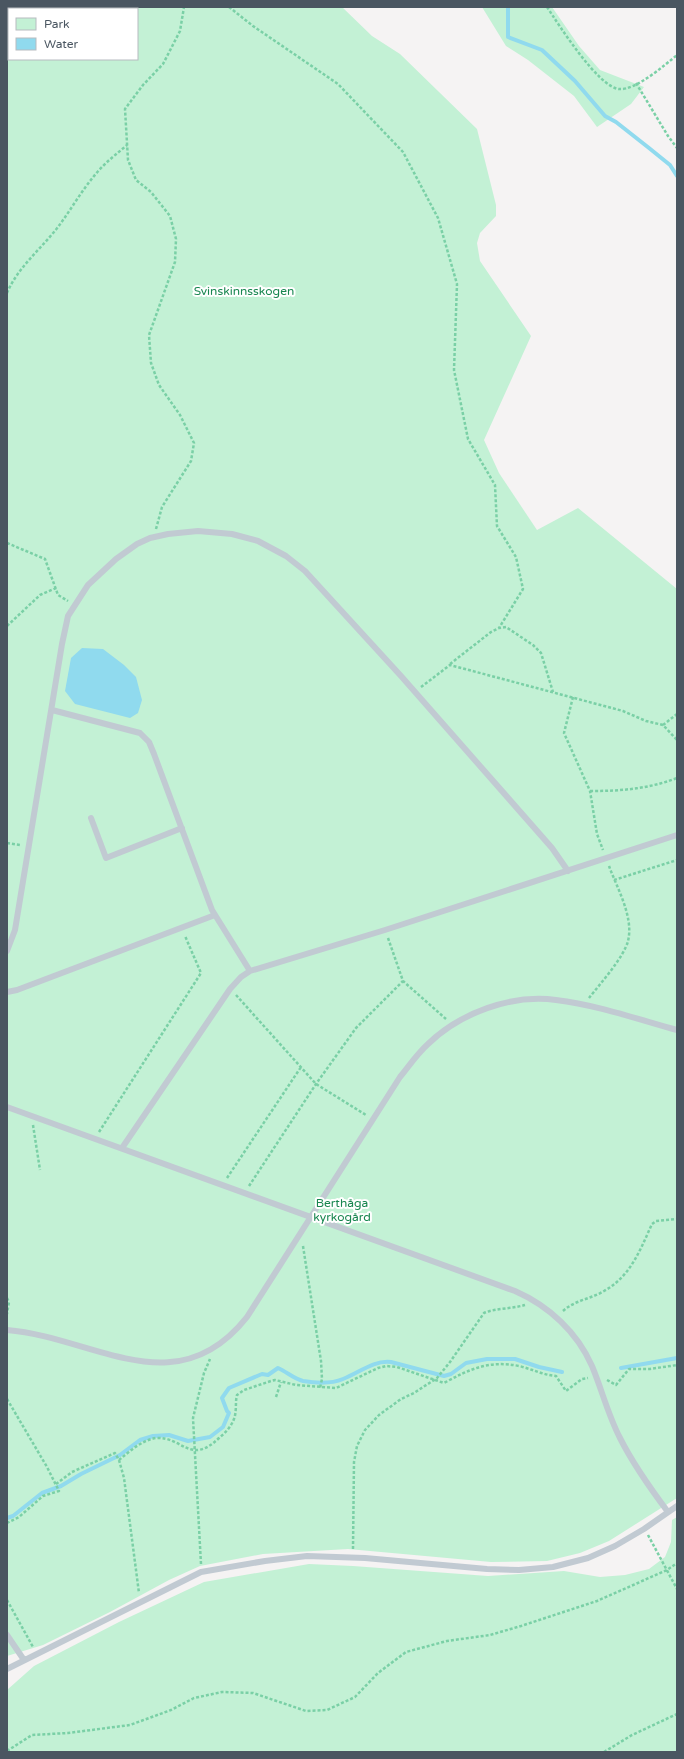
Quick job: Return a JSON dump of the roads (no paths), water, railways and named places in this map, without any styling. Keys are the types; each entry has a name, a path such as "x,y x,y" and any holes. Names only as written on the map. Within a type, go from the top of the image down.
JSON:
{"lane":[{"path":"7,951 15,930 68,616 85,590 97,576 129,549 154,537 186,532 219,532 253,539 282,553 305,572 552,848 568,870"},
{"path":"52,710 128,729 143,735 149,742 215,915 250,971"},
{"path":"91,818 106,858 182,828"},
{"path":"122,1148 230,988 250,971 385,930 677,835"},
{"path":"7,992 17,990 215,915"},
{"path":"7,1330 44,1335 145,1363 163,1363 198,1356 214,1348 232,1335 247,1318 400,1077 428,1044 453,1025 482,1011 517,1001 550,999 584,1006 677,1030"},
{"path":"7,1107 515,1291 536,1302 556,1317 568,1329 579,1344 589,1360 613,1424 623,1445 642,1476 668,1512"},
{"path":"7,1668 202,1572 265,1561 307,1556 353,1558 487,1569 519,1570 553,1567 588,1558 615,1546 644,1529 677,1506"},
{"path":"7,1635 24,1660"}],"water":[{"path":"82,648 103,649 124,665 136,677 142,700 138,713 130,718 75,704 65,691 71,658"}],"waterway":[{"path":"508,7 508,37 542,50 575,81 605,116 616,122 670,165 677,176"},
{"path":"621,1368 677,1358"},
{"path":"7,1518 13,1516 42,1493 61,1486 81,1474 120,1455 140,1440 153,1436 169,1435 188,1441 210,1437 223,1427 229,1413 222,1398 229,1388 262,1374 268,1375 278,1368 300,1380 318,1383 338,1381 372,1365 384,1362 391,1362 444,1376 451,1374 466,1363 487,1359 515,1359 539,1367 562,1372"}],"park label":[{"name":"Svinskinnsskogen","path":"244,291"},
{"name":"Berthåga kyrkogård","path":"342,1210"}]}
